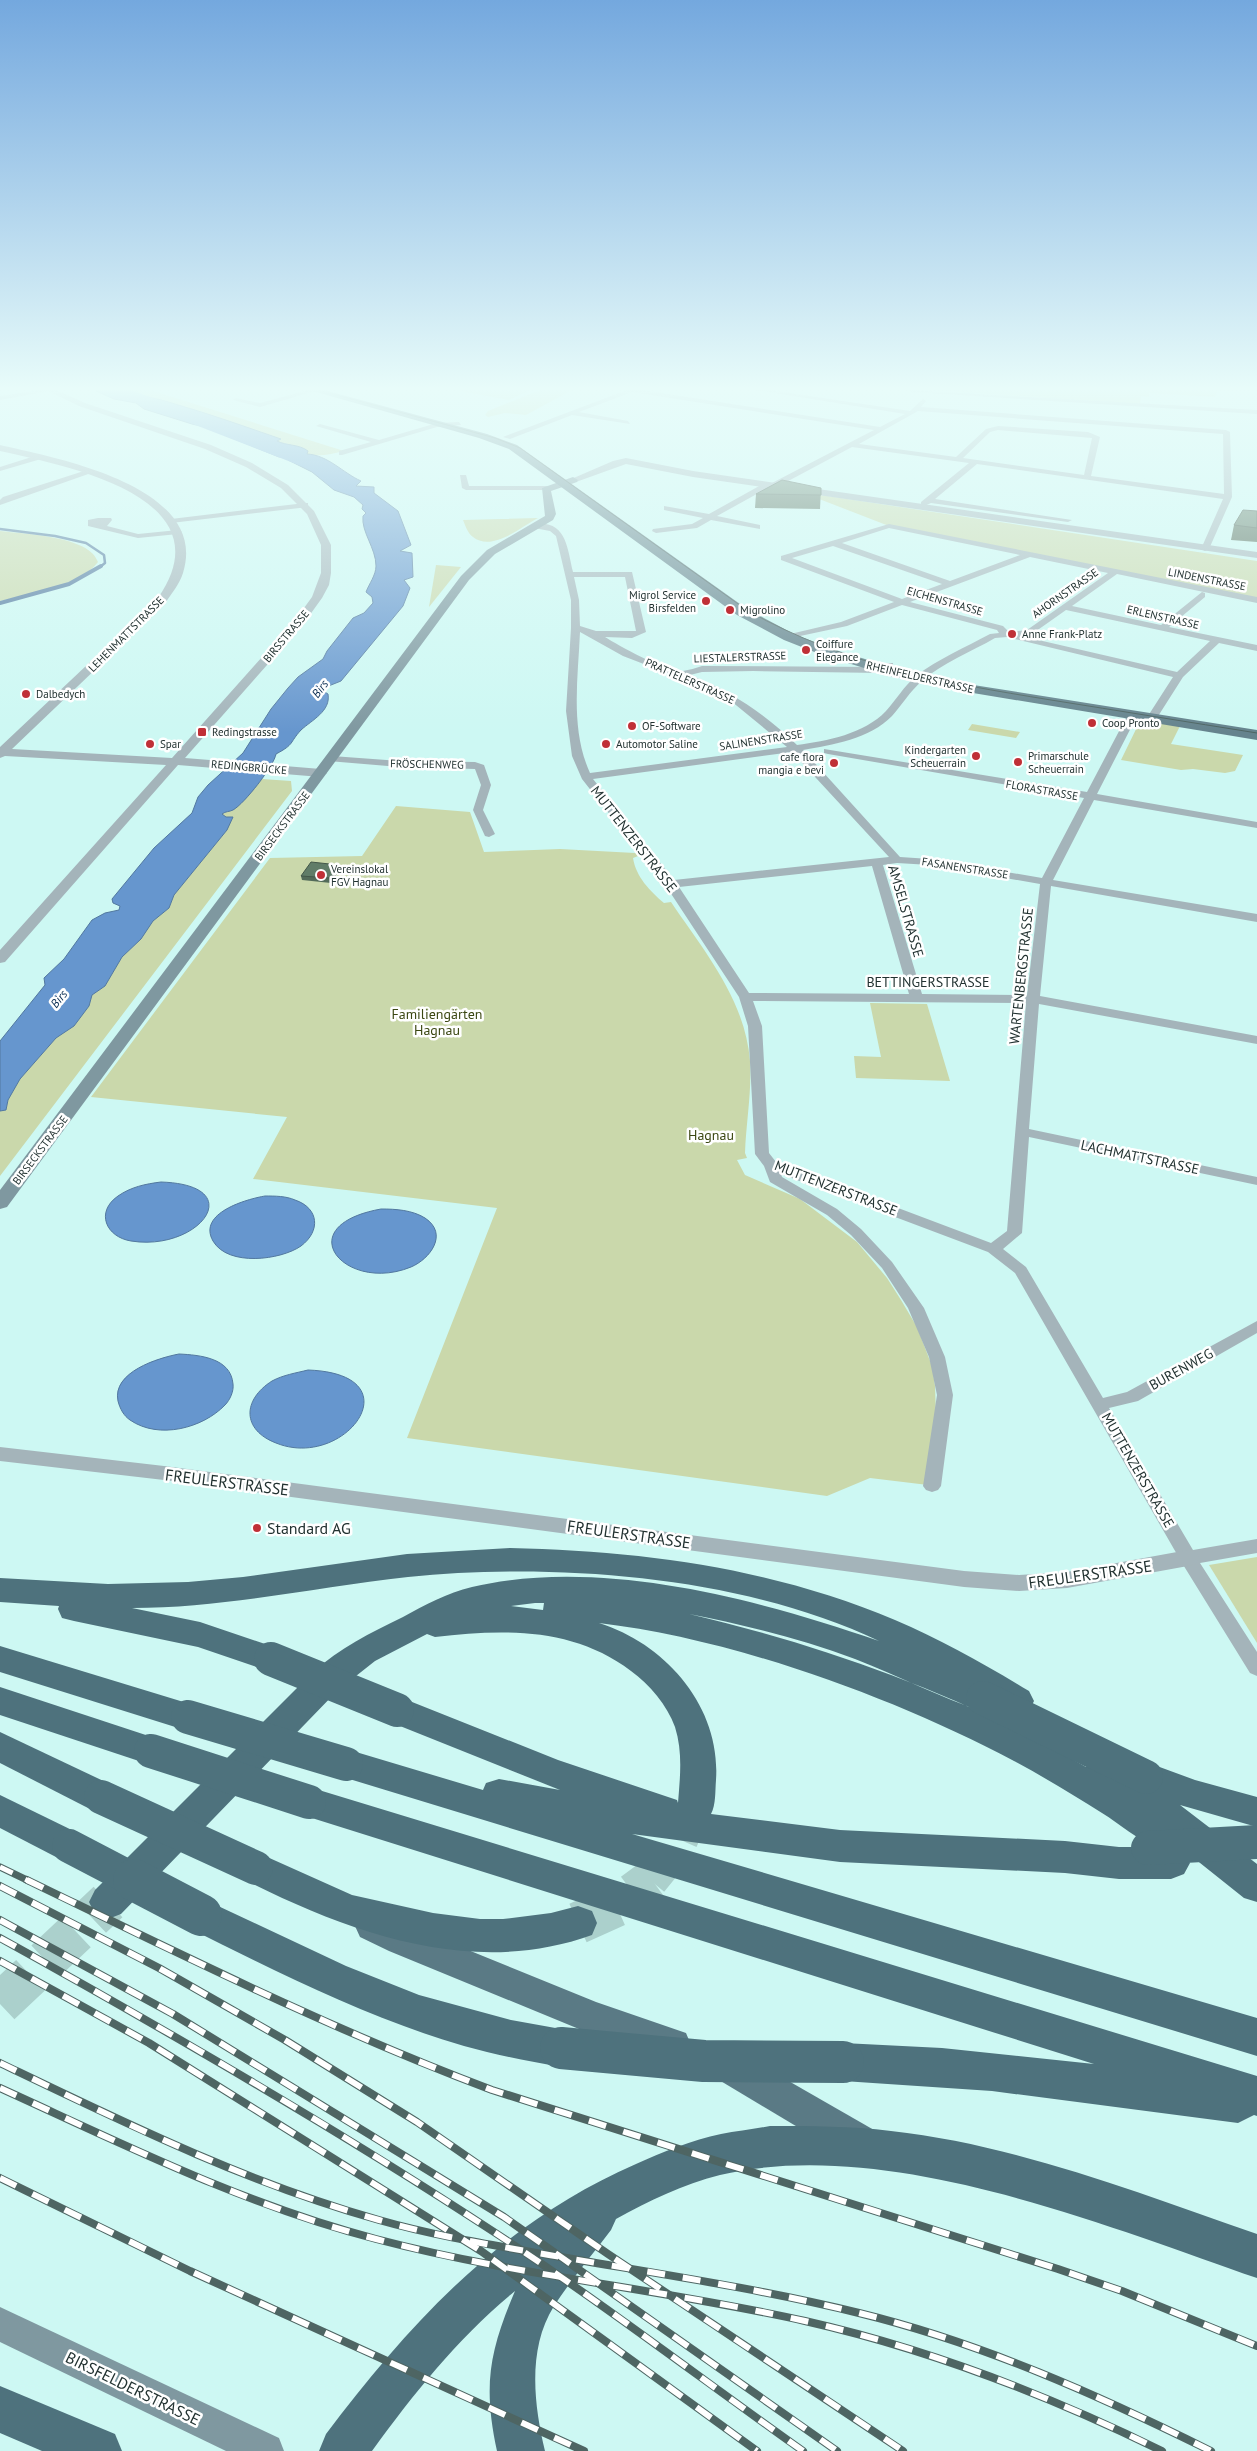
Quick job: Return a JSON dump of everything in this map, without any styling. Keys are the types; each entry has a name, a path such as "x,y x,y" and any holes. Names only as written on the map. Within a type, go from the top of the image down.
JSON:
{"highway":[{"path":"0,1590 99,1596 183,1594 263,1586 432,1563 518,1559 632,1564 738,1583 802,1601 882,1629 972,1673 1062,1732 1257,1886"},
{"path":"108,1902 288,1718 346,1663 374,1645 456,1606 472,1600 504,1594 594,1592 657,1598 724,1609 798,1628 906,1665 983,1698 1146,1777 1191,1794 1257,1812"},
{"path":"0,1595 166,1626 227,1643 545,1770 618,1796 746,1833"},
{"path":"416,1625 455,1615 492,1609 545,1607 593,1610 706,1631 826,1667 951,1714 1032,1753 1127,1809 1216,1872 1257,1896"},
{"path":"416,1625 470,1620 520,1619 580,1630 617,1643 632,1652 661,1675 674,1692 691,1721 699,1756 699,1788 696,1807"},
{"path":"0,1659 1257,2037"},
{"path":"0,1701 308,1802 1257,2096"},
{"path":"0,1746 101,1797 344,1909 378,1930 592,2017 699,2054 739,2071 870,2149"},
{"path":"346,1764 587,1812 651,1822 884,1850 1065,1857 1119,1863 1159,1855 1257,1842"},
{"path":"0,1810 201,1915 322,1975 407,2010 487,2034 560,2048 704,2061 909,2063 990,2070 1257,2106"},
{"path":"1159,1855 1257,1860"},
{"path":"344,1909 444,1934 481,1937 534,1933 578,1923"},
{"path":"343,2451 375,2407 421,2351 516,2261 610,2198 653,2176 678,2167 743,2151 798,2146 870,2149 944,2161 1046,2186 1257,2256"},
{"path":"521,2451 513,2417 512,2371 520,2333 536,2292 610,2198"},
{"path":"0,2409 98,2451"}],"main road":[{"name":"BIRSECKSTRASSE","path":"0,1203 313,773 332,759 466,578 491,552 537,526 551,514 548,504"},
{"name":"RHEINFELDERSTRASSE","path":"598,504 742,612 795,635 886,667 921,676 1132,716 1152,716 1257,730"},
{"name":"RHEINFELDERSTRASSE","path":"921,676 1257,735"},
{"name":"BIRSFELDERSTRASSE","path":"0,2324 266,2451"}],"street":[{"name":"LEHENMATTSTRASSE","path":"1,753 162,600 174,582 181,563 182,553 178,532 156,504"},
{"path":"656,531 694,526 735,504"},
{"path":"903,504 1257,555"},
{"path":"959,504 1068,520 1060,528"},
{"path":"1206,549 1225,504"},
{"path":"171,521 305,505"},
{"name":"BIRSSTRASSE","path":"0,959 300,621 322,589 328,556 323,533 305,505"},
{"path":"667,508 757,527"},
{"name":"MUTTENZERSTRASSE","path":"537,526 559,532 575,600 576,628 571,711 577,756 586,777 670,884 746,997 755,1026 762,1154 771,1165 993,1249 1021,1270 1188,1558 1257,1668"},
{"name":"EICHENSTRASSE","path":"889,526 784,558 906,603 1000,628 1006,634 1179,675"},
{"name":"LINDENSTRASSE","path":"889,526 1257,600"},
{"path":"102,527 138,536 178,532"},
{"path":"834,543 951,584"},
{"path":"795,635 844,624 906,603 1027,555"},
{"name":"AHORNSTRASSE","path":"921,676 993,636 1029,632 1116,572"},
{"path":"569,575 629,574 641,632 632,635 596,634"},
{"path":"1162,628 1202,595"},
{"name":"ERLENSTRASSE","path":"1065,607 1252,647"},
{"name":"PRATTELERSTRASSE","path":"576,628 585,628 596,634 609,646 679,675 747,708 796,748 898,860"},
{"path":"1252,647 1257,638"},
{"path":"1152,716 1179,675 1216,640"},
{"name":"LIESTALERSTRASSE","path":"679,675 702,669 886,667"},
{"name":"SALINENSTRASSE","path":"586,777 796,748 832,741 875,725 889,715 921,676"},
{"name":"WARTENBERGSTRASSE","path":"993,1249 1014,1233 1033,998 1046,882 1132,716"},
{"name":"FLORASTRASSE","path":"828,751 1090,798 1257,825"},
{"path":"1,753 176,762"},
{"name":"FRÖSCHENWEG","path":"332,759 400,764 474,765 480,768 486,785 478,810 489,834"},
{"name":"REDINGBRÜCKE","path":"176,762 313,773"},
{"name":"FASANENSTRASSE","path":"670,884 898,860 930,862 1257,918"},
{"name":"AMSELSTRASSE","path":"877,863 916,996"},
{"name":"BETTINGERSTRASSE","path":"746,997 916,996 1033,998 1257,1040"},
{"name":"LACHMATTSTRASSE","path":"1023,1132 1257,1181"},
{"path":"771,1165 775,1179 832,1212 856,1232 888,1265 916,1308 937,1357 945,1395 932,1486"},
{"name":"BURENWEG","path":"1100,1404 1132,1397 1257,1326"},
{"name":"FREULERSTRASSE","path":"0,1454 173,1474 964,1579 1019,1583 1068,1580 1257,1546"}],"green space":[{"path":"833,504 883,504 1257,561 1257,600 889,526"},
{"path":"538,518 515,532 489,542 481,541 471,536 463,520"},
{"path":"0,531 39,535 70,542 92,553 98,562 90,570 67,583 0,601"},
{"path":"436,565 461,567 429,607"},
{"path":"1141,719 1180,726 1171,744 1243,755 1235,771 1225,773 1193,769 1181,770 1121,760"},
{"path":"972,724 1020,732 1016,738 968,730"},
{"path":"262,779 291,781 292,791 0,1176 0,1111 6,1110 8,1100 20,1079 56,1038 74,1026 89,1006 92,995 105,986 122,957 141,939 153,921 169,908 174,895 227,830 226,817 221,814 232,810"},
{"name":"Familiengärten Hagnau","path":"396,806 470,812 484,852 560,849 635,853 638,856 633,858 640,877 664,903 671,902 721,977 732,996 740,1017 747,1038 750,1061 750,1095 745,1153 747,1158 737,1160 745,1175 800,1199 857,1242 887,1278 917,1327 932,1366 935,1386 936,1415 928,1485 870,1478 827,1496 407,1438 497,1208 253,1179 287,1117 91,1097 270,858 362,856"},
{"path":"870,1003 927,1004 950,1081 856,1078 854,1056 881,1057"},
{"path":"1257,1557 1257,1643 1209,1565"}],"water":[{"name":"Birs","path":"389,504 398,511 411,545 400,551 412,553 413,577 404,580 410,588 403,606 341,681 326,687 323,691 328,694 328,700 324,710 301,730 289,745 276,754 274,760 251,793 233,810 222,814 226,817 233,817 227,830 174,895 169,908 153,921 141,939 122,957 105,986 92,995 89,1006 74,1026 56,1038 20,1079 8,1100 6,1110 0,1111 0,1041 45,985 44,978 64,959 92,920 105,913 119,910 120,906 113,903 112,899 154,848 192,813 198,797 208,785 243,753 271,709 288,688 298,677 323,659 353,618 364,613 373,603 372,597 366,592 375,573 376,566 374,553 364,528 363,516 366,513 362,509 363,505"},
{"path":"161,1182 188,1186 204,1194 209,1205 205,1217 194,1228 177,1237 156,1242 131,1241 115,1235 106,1223 105,1216 111,1202 133,1188"},
{"path":"265,1196 280,1196 292,1199 309,1208 313,1214 314,1227 312,1234 307,1240 292,1251 268,1257 242,1258 230,1255 220,1249 213,1241 210,1231 212,1223 218,1215 236,1204"},
{"path":"381,1209 415,1213 432,1224 436,1231 436,1238 434,1246 425,1258 411,1267 387,1273 365,1272 348,1265 336,1254 332,1242 337,1229 353,1217"},
{"path":"179,1354 205,1357 221,1363 227,1368 231,1375 233,1387 227,1403 205,1420 180,1429 154,1429 142,1426 128,1418 122,1412 118,1401 118,1391 122,1382 138,1368"},
{"path":"308,1370 341,1375 359,1387 364,1402 359,1418 345,1433 325,1444 302,1448 276,1443 265,1437 252,1423 251,1406 255,1397 272,1381"}],"building":[{"path":"1243,510 1257,511 1257,528 1234,525"},
{"path":"311,862 339,865 330,878 301,876"}],"waterway":[{"path":"0,529 55,536 86,543 104,555 105,563 100,567"},
{"path":"0,603 69,584 101,566"}],"tunnel":[{"path":"652,1880 677,1849 695,1808"},
{"path":"578,1923 618,1905 652,1880"},
{"path":"0,2004 108,1902"}],"tram line":[{"path":"599,504 748,611 785,630 859,659 971,686 1257,733"}],"railway":[{"path":"0,1867 29,1881"},
{"path":"27,1880 315,2017 432,2067 492,2090 1058,2269 1122,2291 1257,2346"},
{"path":"0,1886 159,1968 285,2040 417,2122 630,2269"},
{"path":"0,1920 173,2014 504,2217 561,2257"},
{"path":"0,1938 126,2008 312,2117 522,2251"},
{"path":"0,1961 149,2043 462,2239"},
{"path":"0,2063 186,2150 281,2188 400,2226 462,2239"},
{"path":"0,2088 185,2172 279,2209 376,2239 503,2267"},
{"path":"0,2178 190,2271 584,2451"},
{"path":"462,2239 522,2251"},
{"path":"462,2239 503,2267"},
{"path":"522,2251 561,2257"},
{"path":"522,2251 562,2277"},
{"path":"561,2257 630,2269"},
{"path":"561,2257 599,2283"},
{"path":"503,2267 562,2277"},
{"path":"503,2267 757,2451"},
{"path":"630,2269 744,2288 821,2304 905,2325 950,2339 1039,2372 1126,2410 1211,2451"},
{"path":"630,2269 670,2295"},
{"path":"562,2277 599,2283"},
{"path":"562,2277 803,2451"},
{"path":"599,2283 670,2295"},
{"path":"599,2283 837,2451"},
{"path":"670,2295 805,2321 897,2345 1032,2393 1119,2430 1162,2451"},
{"path":"670,2295 903,2451"}],"place":[{"name":"Migrol Service Birsfelden","path":"706,601"},
{"name":"Migrolino","path":"730,610"},
{"name":"Anne Frank-Platz","path":"1012,634"},
{"name":"Coiffure Elegance","path":"806,650"},
{"name":"Dalbedych","path":"26,694"},
{"name":"Coop Pronto","path":"1092,723"},
{"name":"OF-Software","path":"632,726"},
{"name":"Redingstrasse","path":"202,732"},
{"name":"Spar","path":"150,744"},
{"name":"Automotor Saline","path":"606,744"},
{"name":"Kindergarten Scheuerrain","path":"976,756"},
{"name":"Primarschule Scheuerrain","path":"1018,762"},
{"name":"cafe flora mangia e bevi","path":"834,763"},
{"name":"Vereinslokal FGV Hagnau","path":"321,875"},
{"name":"Standard AG","path":"257,1528"}],"park label":[{"name":"Hagnau","path":"711,1135"}]}
